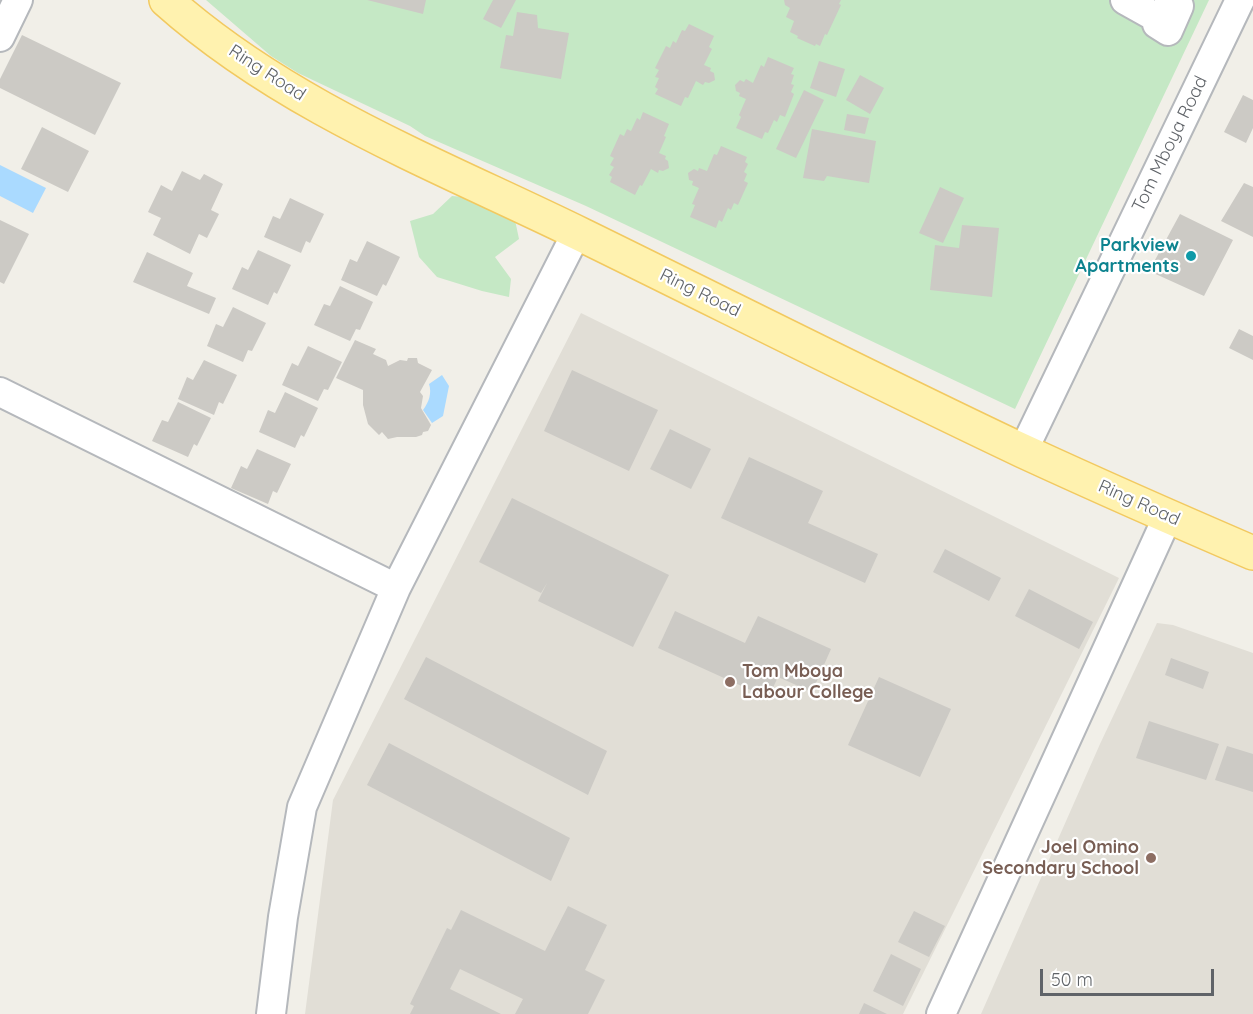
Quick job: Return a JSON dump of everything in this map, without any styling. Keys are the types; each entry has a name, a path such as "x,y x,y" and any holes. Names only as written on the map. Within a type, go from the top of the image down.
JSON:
{"main road":[{"name":"Ring Road","path":"166,0 187,19 279,83 335,115 1023,451 1253,554"}],"street":[{"path":"0,37 18,0"},
{"path":"1125,0 1159,20 1157,24 1168,31 1179,6 1169,0"},
{"name":"Tom Mboya Road","path":"1023,451 1240,0"},
{"path":"271,1014 283,917 302,807 396,588 577,232"},
{"path":"0,392 396,588"},
{"path":"941,1014 1168,516"}],"shaded area":[{"name":"Tom Mboya Labour College","path":"581,313 1119,578 903,1014 305,1014 333,800"},
{"name":"Joel Omino Secondary School","path":"1157,623 1173,625 1253,653 1253,1014 981,1014 1100,744"}],"green space":[{"path":"206,0 1209,0 1015,409 586,206 425,136 410,126 298,73 271,56"},
{"path":"452,196 511,201 519,239 495,257 511,279 509,297 437,277 419,257 410,221 433,214"}],"water":[{"path":"0,165 46,188 33,213 0,196"},
{"path":"442,375 449,386 443,416 432,423 423,410 429,397 429,384"}],"building":[{"path":"367,0 426,0 423,14"},
{"path":"493,0 516,0 501,28 483,19"},
{"path":"784,0 841,0 839,4 841,5 820,46 797,38 798,36 790,32 794,21 786,17 790,8 785,5"},
{"path":"517,12 537,15 538,28 569,33 561,79 500,68 506,35 513,36"},
{"path":"689,24 714,36 709,47 712,49 704,65 711,68 710,71 714,73 715,80 705,82 703,85 696,81 688,98 685,97 681,106 655,94 659,78 655,77 659,70 655,68 666,46 670,48 673,41 676,43 682,30 685,31"},
{"path":"22,35 121,83 95,135 0,88 0,79"},
{"path":"768,57 794,68 791,74 794,75 791,84 794,85 791,92 794,94 785,117 780,115 777,122 774,120 768,133 765,132 762,139 736,128 746,99 739,96 740,93 736,91 735,85 740,80 744,82 746,79 753,83 761,65 764,67"},
{"path":"819,61 845,69 836,97 810,88"},
{"path":"860,75 884,88 870,114 846,100"},
{"path":"804,90 824,100 796,158 776,149"},
{"path":"1243,95 1253,100 1253,128 1246,143 1224,132"},
{"path":"643,112 669,124 659,153 666,156 669,168 659,170 658,173 651,169 635,195 610,182 612,177 609,175 614,167 610,165 614,158 610,156 620,134 624,136 627,129 631,131 637,118 640,120"},
{"path":"847,114 869,118 865,134 844,130"},
{"path":"42,127 89,151 68,192 21,169"},
{"path":"812,129 876,141 869,183 827,176 824,181 803,178"},
{"path":"721,146 747,157 745,162 748,164 744,172 747,174 744,181 748,183 738,205 734,203 731,210 728,208 722,222 719,220 716,228 690,217 695,205 692,204 699,188 692,185 693,181 689,180 688,173 694,169 698,171 699,168 707,171 714,154 717,155"},
{"path":"182,171 200,180 204,174 223,184 211,210 219,214 207,238 199,234 190,254 153,235 161,218 148,212 161,185 172,191"},
{"name":"Parkview Apartments","path":"1244,183 1253,187 1253,237 1221,221"},
{"path":"940,187 964,198 943,243 919,233"},
{"path":"290,198 324,214 310,243 306,241 301,253 264,237 273,216 280,219"},
{"name":"Parkview Apartments","path":"1180,214 1233,240 1204,296 1149,271"},
{"path":"0,220 29,234 4,284 0,282"},
{"path":"962,225 999,228 992,297 930,290 935,245 959,248"},
{"path":"367,241 400,257 386,286 383,284 377,296 341,280 350,259 357,262"},
{"path":"258,250 291,265 277,294 274,292 268,305 232,289 242,267 248,270"},
{"path":"147,252 193,273 187,286 216,298 209,314 133,282"},
{"path":"340,286 373,302 360,330 356,329 350,341 314,325 324,304 330,306"},
{"path":"233,307 266,323 252,351 248,350 243,362 207,346 216,324 223,327"},
{"path":"1239,329 1253,336 1253,360 1229,348"},
{"path":"355,340 376,349 373,354 386,360 388,366 400,360 407,361 408,358 417,358 418,363 432,370 420,392 423,396 421,408 431,425 428,431 416,437 388,439 382,432 379,435 368,424 363,405 363,390 336,378"},
{"path":"308,346 342,362 328,390 324,389 318,401 282,385 292,363 298,366"},
{"path":"204,360 237,375 223,404 219,402 214,415 178,399 187,377 193,380"},
{"path":"572,370 658,410 629,471 544,431"},
{"path":"285,392 318,408 304,437 301,435 295,448 259,432 268,410 275,413"},
{"path":"178,402 211,418 197,446 194,444 188,457 152,441 162,420 168,422"},
{"path":"670,429 711,449 691,489 650,469"},
{"path":"257,449 291,464 277,493 273,491 268,504 231,488 241,466 247,469"},
{"path":"749,457 823,491 808,523 878,554 865,583 721,518"},
{"path":"512,498 669,575 633,647 538,601 547,583 541,593 479,562"},
{"path":"945,549 1001,578 989,601 933,572"},
{"path":"1029,589 1093,622 1079,649 1015,616"},
{"path":"675,611 745,643 758,616 831,649 812,692 778,677 768,698 658,648"},
{"path":"426,657 607,751 588,795 404,699"},
{"path":"1171,658 1209,672 1203,689 1165,675"},
{"path":"879,677 951,709 920,777 848,745"},
{"path":"1149,721 1219,744 1206,780 1136,758"},
{"path":"389,743 570,838 551,881 367,785"},
{"path":"1227,746 1253,754 1253,792 1215,780"},
{"path":"568,906 607,925 585,970 605,980 588,1014 515,1014 523,999 460,969 450,989 501,1014 410,1014 414,1006 410,1004 447,928 451,930 461,910 545,951"},
{"path":"914,911 945,926 929,957 898,942"},
{"path":"891,954 921,969 903,1006 873,991"},
{"path":"864,1003 887,1014 859,1014"}],"place":[{"name":"Parkview Apartments","path":"1191,256"},
{"name":"Tom Mboya Labour College","path":"730,682"},
{"name":"Joel Omino Secondary School","path":"1151,858"}]}
